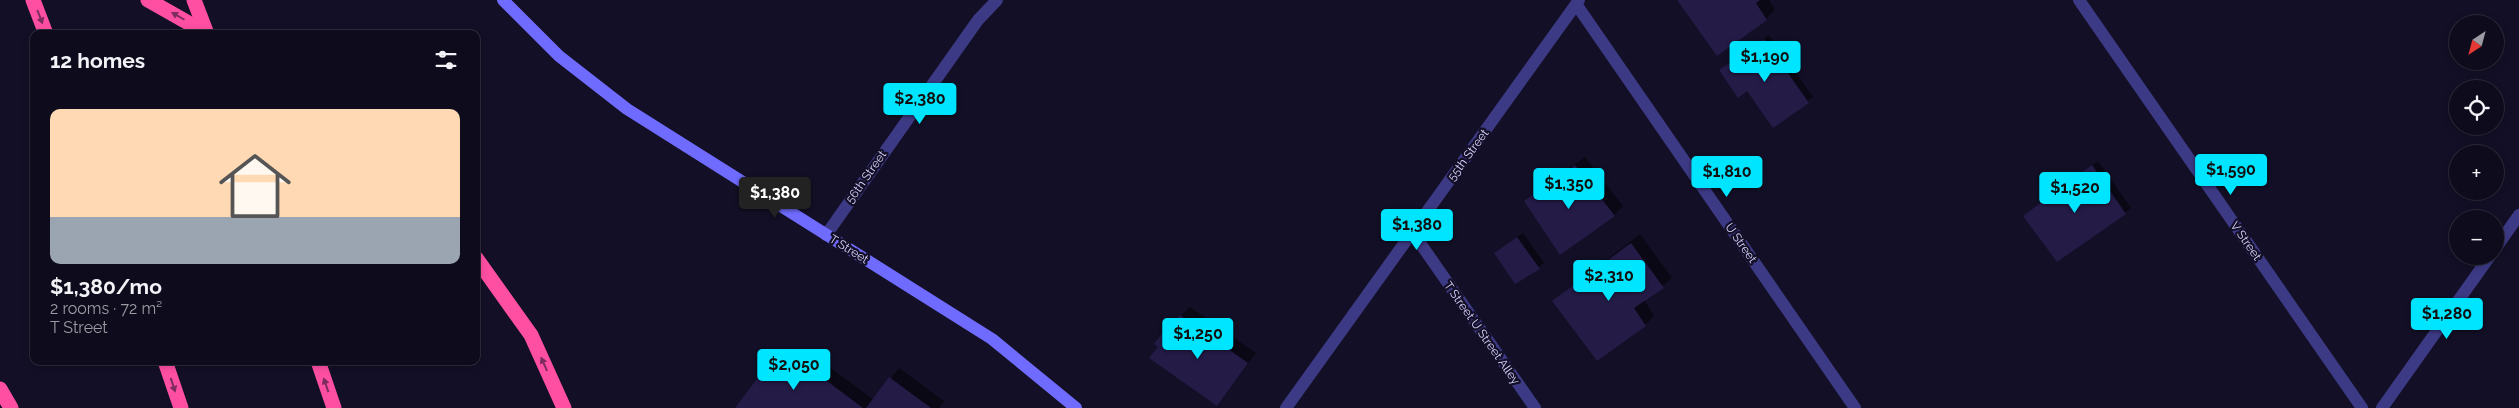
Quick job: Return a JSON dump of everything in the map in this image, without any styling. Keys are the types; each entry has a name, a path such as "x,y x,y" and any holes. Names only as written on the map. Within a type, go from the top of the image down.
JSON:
{"highway":[{"path":"33,0 44,30"},
{"path":"148,0 201,30"},
{"path":"194,0 206,30"},
{"path":"480,264 531,335 564,408"},
{"path":"166,365 181,408"},
{"path":"319,365 334,408"},
{"path":"0,389 11,408"}],"street":[{"name":"56th Street","path":"826,235 978,20 998,0"},
{"name":"V Street","path":"2079,0 2362,408"},
{"name":"55th Street","path":"1286,408 1578,2"},
{"name":"U Street","path":"1578,2 1855,408"},
{"name":"T Street","path":"510,3 559,56 627,109 992,339 1076,408"},
{"path":"2504,236 2519,215"},
{"name":"T Street U Street Alley","path":"1413,233 1534,408"},
{"path":"2382,408 2484,265"}],"building":[{"path":"1677,0 1760,0 1756,3 1767,20 1717,56"},
{"path":"1764,39 1809,103 1773,128 1747,91 1738,98 1719,70"},
{"path":"1575,165 1615,216 1560,255 1524,201"},
{"path":"2092,165 2126,214 2057,262 2023,216"},
{"path":"1517,237 1540,269 1515,284 1494,253"},
{"path":"1631,243 1664,288 1634,308 1646,326 1597,361 1552,301"},
{"path":"1180,315 1248,363 1217,406 1149,358 1158,347 1154,344 1166,328 1170,329"},
{"path":"781,360 798,373 801,370 803,372 807,366 863,408 735,408 769,363 776,367"},
{"path":"889,377 931,408 866,408"}]}
